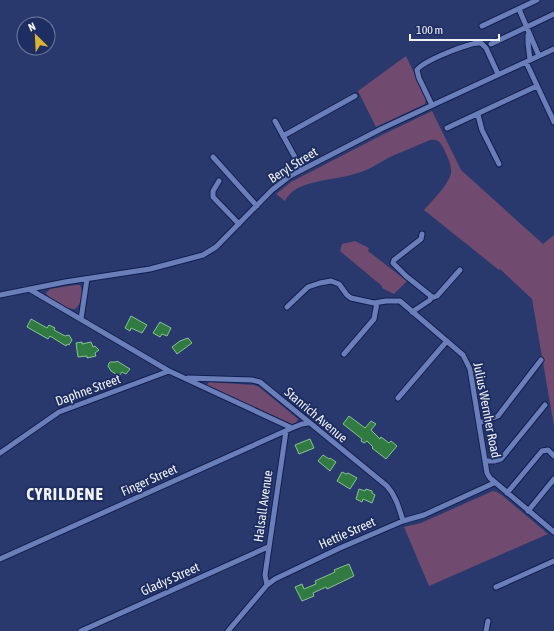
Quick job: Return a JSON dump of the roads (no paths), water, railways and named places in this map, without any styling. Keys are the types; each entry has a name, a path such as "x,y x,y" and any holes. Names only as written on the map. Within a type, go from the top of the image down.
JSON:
{"street":[{"path":"482,26 537,0"},
{"path":"519,9 527,31 539,56"},
{"path":"491,44 527,31 554,14"},
{"path":"527,31 528,61 537,86 554,122"},
{"path":"432,105 419,78 417,70 422,65 474,43 482,44 488,51 498,74"},
{"name":"Beryl Street","path":"0,295 150,269 203,255 216,247 278,184 381,129 554,49"},
{"path":"447,128 478,115 537,86"},
{"path":"283,136 355,96"},
{"path":"478,115 484,135 499,164"},
{"path":"276,122 302,170"},
{"path":"213,157 257,206"},
{"path":"219,181 213,191 213,197 239,224"},
{"path":"422,234 421,240 398,257 393,263 430,295 431,298"},
{"path":"412,312 431,298 437,296 460,270"},
{"path":"81,319 88,279"},
{"name":"Julius Wernher Road","path":"287,307 306,288 333,281 339,284 351,298 377,303 386,301 400,301 463,355 468,363 489,476 494,483 554,532"},
{"name":"Stanrich Avenue","path":"29,289 169,371 292,428"},
{"path":"344,354 372,321 375,316 377,303"},
{"path":"398,398 447,341"},
{"path":"479,424 498,416 541,360"},
{"name":"Daphne Street","path":"0,453 59,412 122,390 169,371"},
{"name":"Stanrich Avenue","path":"185,378 255,380 389,489 397,501 403,521"},
{"path":"485,461 501,459 545,405"},
{"name":"Finger Street","path":"0,559 292,428 308,423"},
{"name":"Halsall Avenue","path":"266,585 265,575 268,547 286,431"},
{"path":"507,494 542,451 548,450 554,456"},
{"path":"528,510 554,479"},
{"name":"Hettie Street","path":"228,631 266,585 281,575 494,483"},
{"name":"Gladys Street","path":"81,631 268,547"},
{"path":"496,587 554,562"},
{"path":"486,631 488,621"}],"district":[{"name":"CYRILDENE","path":"65,494"}]}
